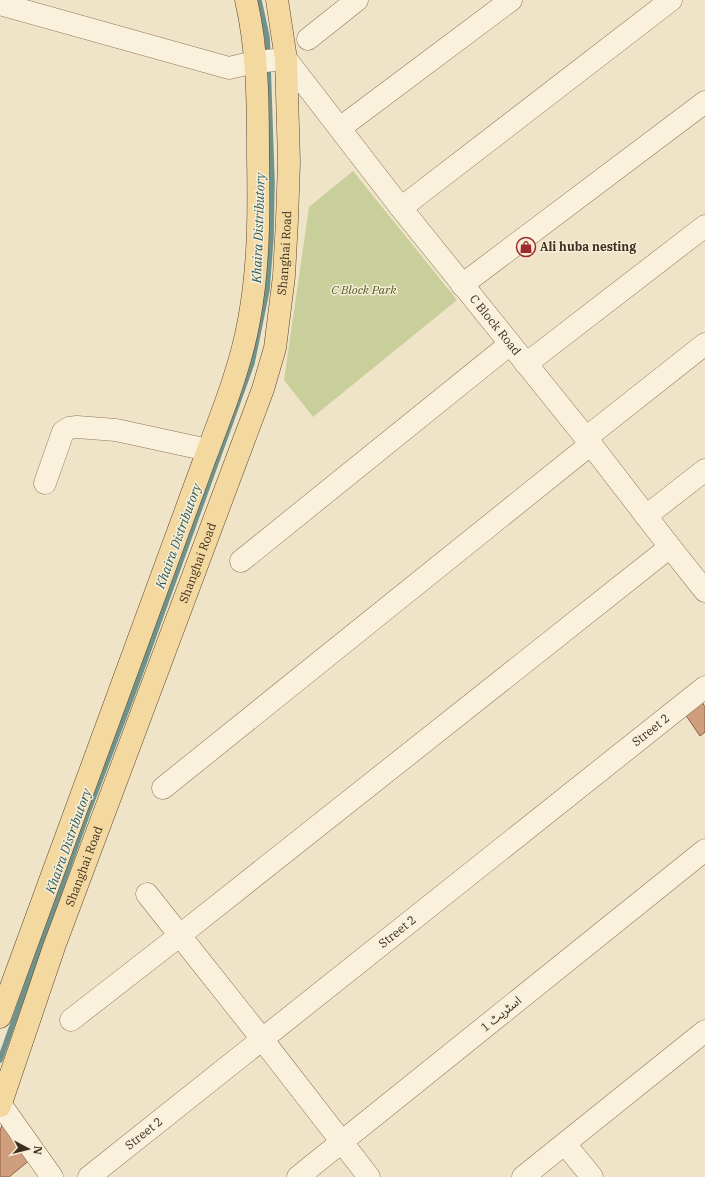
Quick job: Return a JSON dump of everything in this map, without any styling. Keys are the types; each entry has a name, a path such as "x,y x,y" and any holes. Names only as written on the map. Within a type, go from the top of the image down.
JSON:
{"main road":[{"name":"Shanghai Road","path":"0,1106 57,939 255,411 273,356 284,276 289,162 270,60 252,39 246,0"},
{"name":"Shanghai Road","path":"0,1016 208,450 232,384 243,348 254,289 257,250 257,100 270,60 277,0"}],"street":[{"path":"308,39 358,0"},
{"path":"340,128 511,0"},
{"path":"401,208 671,0"},
{"path":"0,4 230,68 270,60"},
{"name":"C Block Road","path":"270,60 340,128 462,285 589,441 705,591"},
{"path":"462,285 705,102"},
{"path":"526,364 705,226"},
{"path":"241,561 510,344"},
{"path":"163,788 589,441 705,344"},
{"path":"45,483 63,432 69,428 76,427 116,430 208,450"},
{"path":"646,516 705,470"},
{"path":"71,1020 670,546"},
{"name":"Street 2","path":"89,1177 705,687"},
{"name":"اسٹریٹ 1","path":"298,1177 705,850"},
{"path":"147,894 369,1177"},
{"path":"523,1177 705,1032"},
{"path":"0,1106 52,1177"},
{"path":"565,1144 592,1177"}],"green space":[{"name":"C Block Park","path":"353,171 457,300 313,417 284,380 309,207"}],"building":[{"path":"702,702 705,707 705,732 700,736 685,714"},
{"path":"2,1125 31,1159 9,1177 0,1177 0,1131"}],"waterway":[{"name":"Khaira Distributory","path":"259,0 267,37 268,56"},
{"name":"Khaira Distributory","path":"0,1060 88,812 135,688 252,363 267,290 271,237 272,182 268,64"}],"place":[{"name":"Ali huba nesting","path":"526,247"}]}
